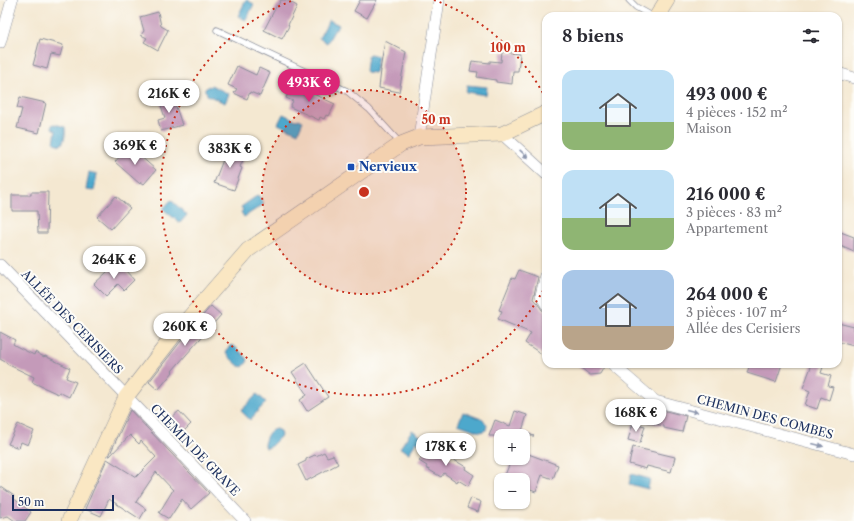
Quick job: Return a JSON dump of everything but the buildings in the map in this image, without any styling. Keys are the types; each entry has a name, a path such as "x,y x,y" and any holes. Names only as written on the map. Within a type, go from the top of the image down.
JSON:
{"main road":[{"path":"660,12 667,0"},
{"path":"69,521 126,397 174,335 248,250 401,144 419,137 502,134 542,115"}],"street":[{"path":"0,43 12,0"},
{"path":"419,137 439,0"},
{"path":"842,74 854,78"},
{"path":"502,134 542,170"},
{"name":"ALLÉE DES CERISIERS","path":"0,265 126,397"},
{"name":"CHEMIN DES COMBES","path":"617,368 654,401 854,454"},
{"name":"CHEMIN DE GRAVE","path":"126,397 183,455 244,521"}],"lane":[{"path":"629,0 636,7 645,12"},
{"path":"217,30 347,91 369,109 401,144"}],"water":[{"path":"246,0 254,4 246,20 238,16"},
{"path":"329,20 339,25 327,43 319,38"},
{"path":"368,55 378,56 374,73 367,72 366,70"},
{"path":"211,85 229,94 225,103 207,95 205,89"},
{"path":"467,85 487,87 486,95 466,92"},
{"path":"283,114 296,120 299,119 303,121 298,133 278,124"},
{"path":"55,124 65,127 65,136 61,145 54,143 56,130 53,129 52,125"},
{"path":"89,172 97,174 94,191 86,190"},
{"path":"258,195 264,204 244,217 241,212 243,210 241,207"},
{"path":"171,200 187,215 180,223 163,209"},
{"path":"231,345 232,347 233,345 248,359 243,367 240,367 226,354 227,352 225,351"},
{"path":"257,394 266,402 250,420 241,411"},
{"path":"463,412 484,420 487,425 486,430 480,432 458,424"},
{"path":"276,429 280,431 281,436 270,447 266,448 264,444 269,432"},
{"path":"412,430 423,438 419,443 417,441 409,453 400,448"},
{"path":"631,474 650,479 648,489 629,484"}],"place":[{"name":"Nervieux","path":"351,167"}]}
